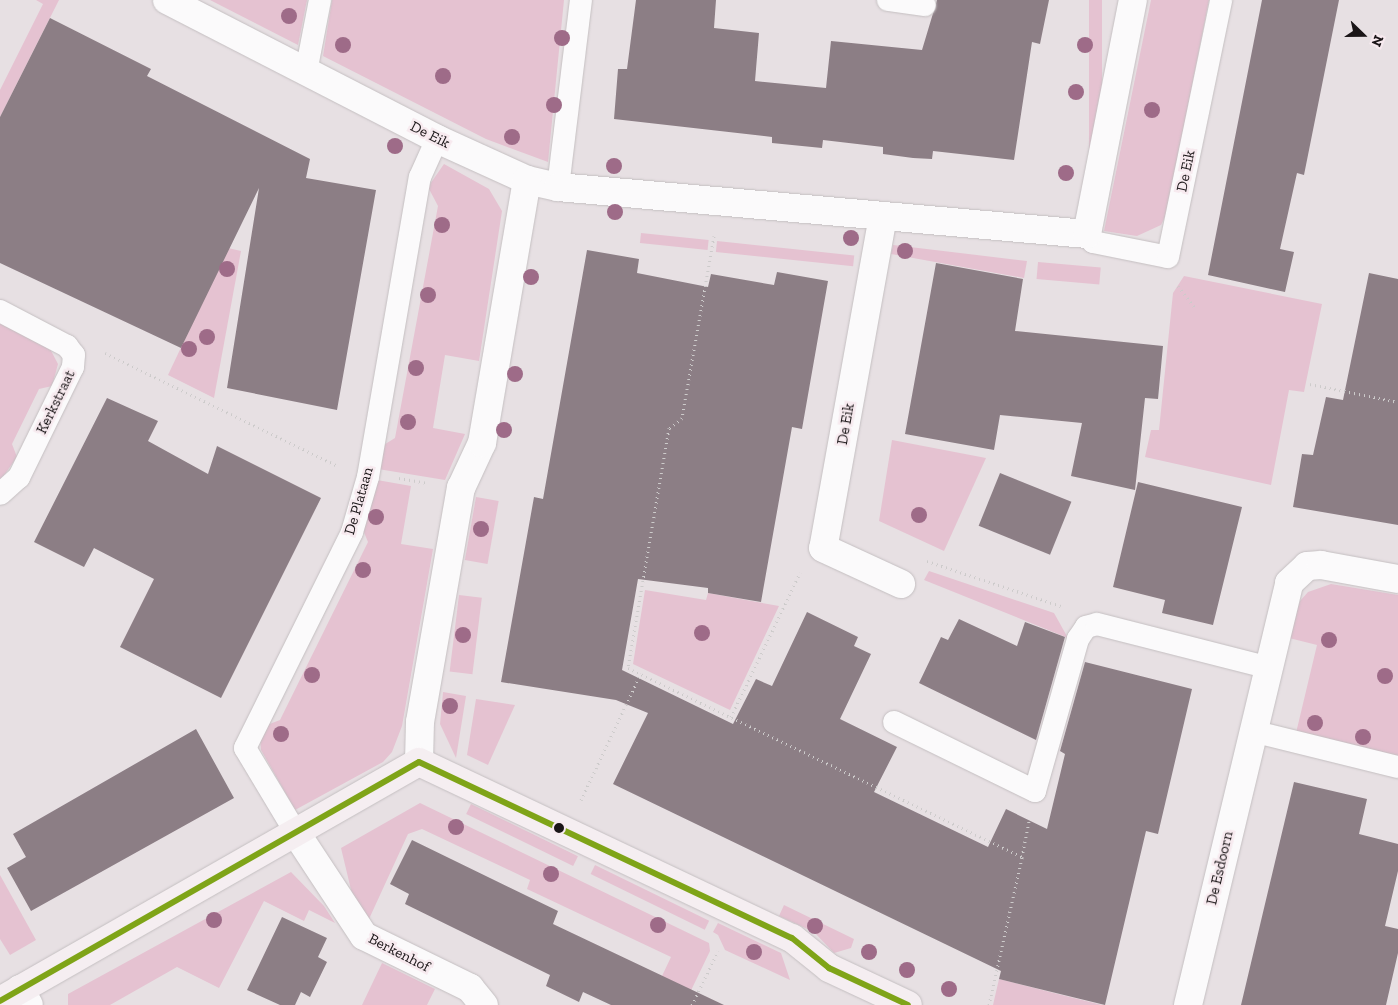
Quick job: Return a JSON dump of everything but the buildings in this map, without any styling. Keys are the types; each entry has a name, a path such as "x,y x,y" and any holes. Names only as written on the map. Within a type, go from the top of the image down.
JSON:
{"street":[{"name":"De Eik","path":"167,0 437,139 527,180 558,187 1087,234"},
{"path":"1087,234 1133,0"},
{"path":"419,762 420,722 461,488 482,443 527,180"},
{"name":"De Eik","path":"823,548 883,216"},
{"path":"823,548 901,584"},
{"name":"De Esdoorn","path":"1188,1005 1266,667 1289,582 1307,566 1321,565 1398,579"},
{"path":"16,998 419,762"},
{"path":"419,762 792,938 829,968 908,1005"},
{"name":"Berkenhof","path":"296,833 364,936 470,988 484,1005"}],"lane":[{"path":"306,72 320,0"},
{"path":"558,187 581,0"},
{"path":"888,0 925,5"},
{"name":"De Eik","path":"1087,234 1093,242 1168,257 1221,0"},
{"name":"De Plataan","path":"296,833 245,748 352,532 368,476 420,177 437,139"},
{"name":"Kerkstraat","path":"0,311 67,346 74,355 73,368 19,477 0,494"},
{"path":"894,722 1035,791 1078,639 1086,628 1098,624 1266,667"},
{"path":"1252,731 1398,767"}],"path":[{"path":"714,235 682,418 669,428 628,668 1022,857"},
{"path":"74,355 94,348 356,474 461,488"},
{"path":"1310,384 1398,402"},
{"path":"731,717 805,565 823,548"},
{"path":"923,569 927,561 1069,609 1086,628"},
{"path":"566,832 640,674"},
{"path":"989,1005 1035,791"},
{"path":"692,1005 718,951"}],"shaded area":[{"path":"36,0 59,0 0,117 0,90 43,4"},
{"path":"210,0 307,0 298,45"},
{"path":"332,0 564,0 548,162 486,139 323,56"},
{"path":"1089,0 1102,0 1102,158 1089,158"},
{"path":"1151,0 1209,0 1167,213 1161,225 1137,236 1104,231"},
{"path":"444,164 489,189 502,211 479,361 445,355 433,428 465,434 445,480 378,469 382,446 395,438 438,206 428,187"},
{"path":"641,233 709,240 708,250 640,243"},
{"path":"717,241 854,255 853,266 716,252"},
{"path":"893,245 1027,261 1024,278 891,254"},
{"path":"228,248 241,251 214,398 168,375"},
{"path":"1038,262 1101,267 1099,284 1037,279"},
{"path":"1184,276 1322,304 1304,392 1289,390 1271,485 1145,457 1151,430 1159,430 1173,293"},
{"path":"0,322 48,345 58,364 52,386 39,389 12,444 17,457 0,481"},
{"path":"892,440 986,458 944,551 879,521"},
{"path":"377,480 411,486 401,544 433,549 402,726 392,752 383,762 295,810 261,750 260,738 267,725 280,720 368,542 363,530"},
{"path":"476,497 499,501 488,564 465,560"},
{"path":"929,571 1054,613 1068,638 924,580"},
{"path":"1331,584 1398,595 1398,758 1296,733 1317,645 1289,638 1300,601 1308,592"},
{"path":"645,590 706,600 708,593 779,606 730,710 633,664"},
{"path":"459,595 482,598 472,674 450,671"},
{"path":"443,692 466,696 456,758 440,724"},
{"path":"476,699 515,705 488,765 467,755"},
{"path":"420,803 709,943 710,951 684,1005 662,976 671,957 527,889 530,880 422,829 408,834 369,919 353,898 341,848"},
{"path":"471,804 578,856 573,866 466,814"},
{"path":"595,865 709,921 705,930 591,874"},
{"path":"291,872 324,906 335,923 309,910 304,921 264,901 219,988 177,967 110,1005 68,1005 68,994"},
{"path":"0,875 36,940 10,955 0,939"},
{"path":"784,905 854,939 851,948 834,953 814,932 779,916"},
{"path":"718,923 781,953 790,980 725,950 718,935 713,932"},
{"path":"382,963 435,989 427,1005 362,1005"},
{"path":"999,979 1054,993 1102,1005 993,1005"}],"transit line":[{"path":"419,762 792,938 829,968 908,1005"},
{"path":"0,1001 419,762"}]}
